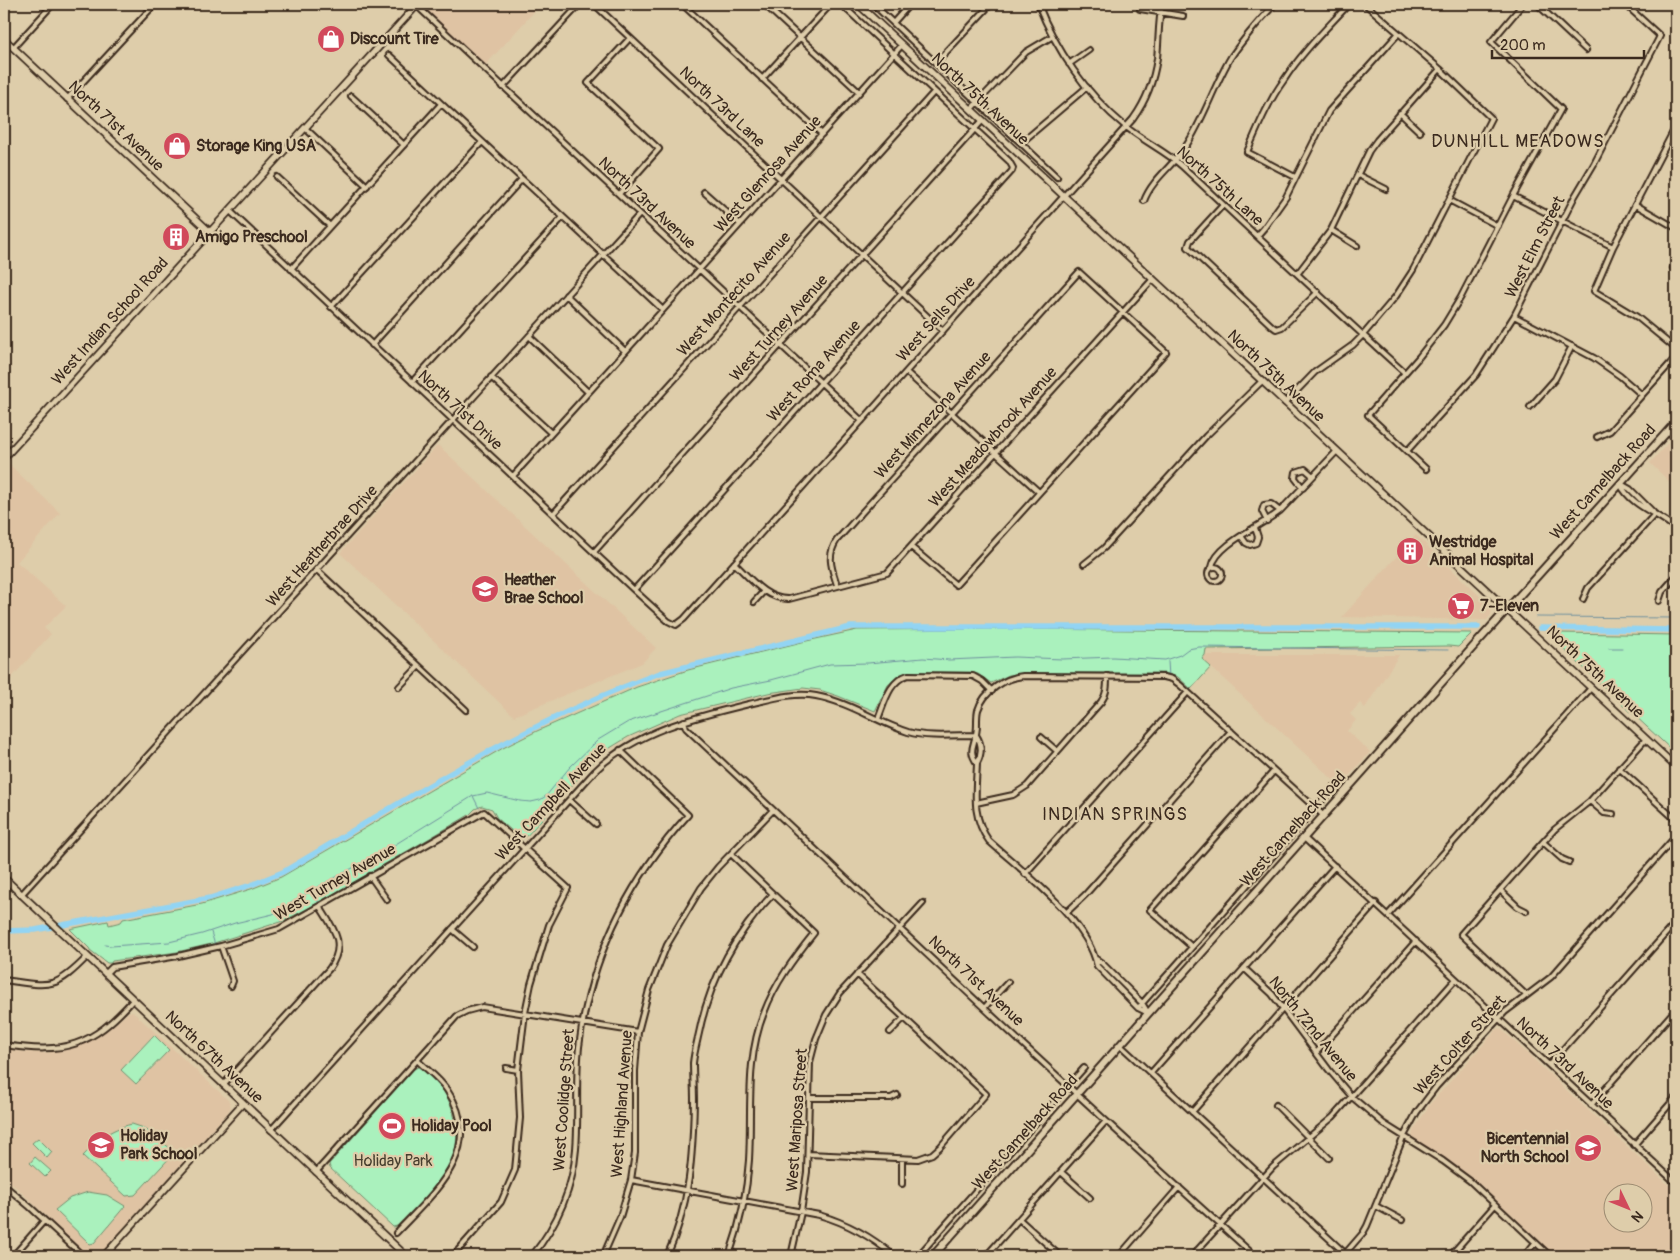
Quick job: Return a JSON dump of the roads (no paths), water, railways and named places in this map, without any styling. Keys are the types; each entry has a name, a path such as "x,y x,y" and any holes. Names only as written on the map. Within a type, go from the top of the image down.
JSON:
{"main road":[{"name":"West Indian School Road","path":"4,458 417,4"},
{"name":"North 75th Avenue","path":"858,4 1152,280 1676,766"},
{"name":"North 71st Avenue","path":"4,39 210,232"},
{"name":"West Camelback Road","path":"933,1256 1507,609 1676,422"},
{"name":"North 67th Avenue","path":"4,878 406,1256"},
{"path":"104,1256 243,1103"}],"street":[{"path":"13,48 53,4"},
{"path":"68,99 155,4"},
{"name":"North 73rd Avenue","path":"417,4 503,87 862,421"},
{"path":"503,87 580,4"},
{"name":"North 73rd Lane","path":"594,4 942,331"},
{"path":"682,4 822,134"},
{"path":"764,4 858,92"},
{"path":"762,79 832,4"},
{"name":"North 75th Avenue","path":"840,4 1009,161 1012,168"},
{"name":"North 75th Avenue","path":"873,4 1057,177"},
{"path":"893,23 910,4"},
{"path":"936,63 991,4"},
{"name":"North 75th Lane","path":"1038,4 1069,64 1087,87 1126,128 1175,160 1405,373"},
{"path":"1040,9 1049,4"},
{"name":"West Sells Drive","path":"676,625 684,619 1126,128 1147,96 1152,80 1157,59 1162,4"},
{"path":"1144,201 1148,191 1192,137 1231,58 1250,32 1275,4"},
{"path":"1295,177 1247,152 1270,101 1284,78 1350,4"},
{"path":"1285,403 1315,372 1363,336 1404,285 1490,118 1440,69 1365,4"},
{"path":"1426,469 1368,415 1444,326 1561,109 1491,42 1523,4"},
{"path":"1537,4 1586,50"},
{"name":"West Elm Street","path":"1407,452 1476,375 1514,316 1562,220 1594,164 1660,36 1625,4"},
{"path":"1140,9 1183,16"},
{"path":"1256,236 1286,197 1329,110 1398,34"},
{"path":"971,110 1026,52 1053,36"},
{"path":"619,194 659,149 588,82 630,38"},
{"name":"West Glenrosa Avenue","path":"513,476 902,45"},
{"path":"1069,64 1089,50"},
{"path":"389,55 663,310"},
{"path":"1298,273 1331,230 1377,140 1440,69"},
{"path":"1021,143 1087,87"},
{"name":"West Montecito Avenue","path":"553,514 934,92"},
{"path":"351,96 404,145"},
{"path":"291,269 441,104"},
{"path":"1400,113 1420,132"},
{"name":"West Turney Avenue","path":"594,552 983,120"},
{"path":"1676,126 1614,247 1594,291 1637,317 1676,348"},
{"path":"305,128 367,186"},
{"path":"331,307 482,142"},
{"name":"West Roma Avenue","path":"634,590 1012,171 1012,168"},
{"path":"1358,175 1386,189"},
{"path":"277,177 330,226"},
{"path":"372,344 522,179"},
{"path":"704,192 740,224"},
{"path":"1513,196 1614,247"},
{"path":"1449,200 1498,226"},
{"path":"1223,205 1190,241 1188,247 1272,326 1276,328 1282,326 1318,292"},
{"path":"1636,205 1676,228"},
{"name":"North 71st Drive","path":"230,211 634,590 668,621 676,625"},
{"name":"West Heatherbrae Drive","path":"21,895 640,214"},
{"path":"412,382 563,217"},
{"path":"1331,230 1357,246"},
{"name":"West Minnezona Avenue","path":"837,585 830,563 830,554 833,546 1079,272 1123,312"},
{"name":"West Meadowbrook Avenue","path":"764,591 775,598 789,599 887,573 1152,280"},
{"path":"566,295 625,351"},
{"path":"911,547 956,586 1166,352 1123,312"},
{"path":"1514,316 1594,358 1620,376 1642,395"},
{"path":"529,336 588,392"},
{"path":"1530,407 1555,379 1572,346"},
{"path":"1597,437 1610,430 1676,357"},
{"path":"906,372 1039,492"},
{"path":"491,377 551,433"},
{"path":"1084,564 1104,548 1206,436 1262,381"},
{"path":"1212,567 1215,559 1241,536 1280,511 1337,451"},
{"path":"1303,488 1295,478 1296,472 1304,469 1313,476"},
{"path":"1620,484 1630,489 1655,514 1668,521 1676,529"},
{"path":"1267,521 1262,511 1264,505 1272,504 1280,511"},
{"path":"1583,599 1588,588 1655,514"},
{"path":"1241,536 1246,542 1253,545 1258,537 1255,528"},
{"path":"734,563 764,591 754,602"},
{"path":"317,570 466,710"},
{"path":"1659,601 1662,592 1676,576"},
{"path":"399,687 419,666"},
{"path":"878,719 892,686 902,677 973,676 992,690"},
{"path":"977,763 973,758 972,744 976,735 978,711 983,700 1001,683 1015,677 1108,676 1169,678 1188,692 1324,816"},
{"path":"976,804 1013,795 1021,791 1105,696 1108,688 1108,676"},
{"path":"1388,915 1590,688"},
{"path":"1025,874 1188,692"},
{"name":"West Campbell Avenue","path":"271,1130 594,771 633,742 684,721 723,710 786,696 799,695 818,696 840,702 910,732 931,735 976,735"},
{"name":"North 71st Avenue","path":"684,721 686,728 900,929 1106,1122 1255,1256"},
{"path":"1067,912 1085,895 1231,731"},
{"path":"976,735 980,742 980,756 977,763 976,804 976,815 980,827 989,841 1067,912 1082,933 1096,960 1097,966 1138,1008 1148,1013"},
{"path":"1041,737 1057,751"},
{"path":"1526,995 1461,934 1555,829 1590,801 1646,739"},
{"name":"West Coolidge Street","path":"532,1256 556,1222 573,1170 577,1145 578,1058 583,1022 595,971 618,914 652,857 688,815 620,750"},
{"path":"1619,768 1676,820"},
{"path":"1192,947 1150,910 1274,771"},
{"name":"West Camelback Road","path":"1138,1008 1334,787"},
{"path":"569,800 596,824"},
{"path":"1590,801 1604,813 1613,814"},
{"name":"West Highland Avenue","path":"603,1256 620,1218 631,1180 635,1153 635,1089 638,1032 649,990 667,945 680,920 701,888 773,810"},
{"name":"West Turney Avenue","path":"105,974 112,967 178,956 280,929 484,812 524,849"},
{"name":"West Colter Street","path":"1345,1255 1363,1233 1404,1136 1417,1112 1436,1087 1514,1003 1550,977 1676,836"},
{"name":"North 73rd Avenue","path":"1304,838 1676,1183"},
{"path":"1543,842 1562,859 1569,862"},
{"path":"453,1256 501,1202 515,1170 520,1118 518,1070 524,1013 549,925 568,888 524,849"},
{"path":"728,1256 744,1201 749,1159 752,1062 758,1032 772,993 814,933 731,854"},
{"path":"1151,1073 1335,866"},
{"path":"370,876 387,900"},
{"path":"1500,890 1526,911"},
{"path":"667,1256 682,1217 688,1190 693,1144 694,1062 703,1013 712,984 732,945 754,913 772,894"},
{"name":"West Mariposa Street","path":"791,1256 801,1212 808,1154 810,1062 816,1039 826,1015 840,993 924,903"},
{"path":"1192,1112 1376,903"},
{"path":"223,1084 329,969 336,958 337,936 320,907"},
{"path":"1549,1065 1676,922"},
{"path":"452,929 473,947"},
{"path":"1316,1053 1416,941"},
{"path":"221,946 233,981 231,986"},
{"path":"4,980 50,984 64,978 87,957"},
{"path":"1096,960 1102,963 1142,1003 1148,1013"},
{"name":"North 72nd Avenue","path":"1244,968 1283,1007 1316,1053 1352,1097 1384,1124 1470,1181 1550,1256"},
{"path":"808,1154 902,1159 923,1158 932,1154 986,1094 857,974"},
{"path":"1192,1256 1263,1177 1333,1117 1456,979"},
{"path":"985,1008 1008,982"},
{"path":"1119,989 1124,985"},
{"path":"4,1045 51,1049 78,1043 109,1024 134,1000"},
{"path":"316,1172 457,1016 467,1011 482,1007 638,1032"},
{"path":"1592,1104 1676,1009"},
{"path":"890,1032 904,1018"},
{"path":"1120,1045 1345,1255"},
{"path":"396,1232 441,1185 455,1162 460,1140 459,1119 453,1101 446,1089 417,1060"},
{"path":"506,1068 518,1070"},
{"name":"West Camelback Road","path":"918,1256 1084,1068"},
{"path":"809,1098 891,1098 898,1095"},
{"path":"1634,1144 1676,1097"},
{"path":"1276,1105 1329,1158"},
{"path":"986,1256 1106,1122"},
{"path":"902,1159 902,1184"},
{"path":"1061,1172 1090,1198"},
{"path":"631,1180 819,1215 848,1225 894,1256"},
{"path":"4,1185 83,1256"},
{"path":"1119,1256 1179,1188"},
{"path":"1450,1256 1495,1205"},
{"path":"1376,1206 1402,1220"},
{"path":"1019,1219 1060,1256"},
{"path":"13,1256 44,1221"},
{"path":"1524,1256 1536,1243"}],"waterway":[{"path":"1536,617 1676,618"},
{"path":"4,931 35,930 210,898 251,885 283,872 421,790 514,738 610,692 660,673 851,627 1478,627"},
{"path":"1540,628 1676,630"},
{"path":"105,945 169,942 273,914 391,847 473,796 487,793 520,801 531,802 540,800 546,796 570,767 598,740 628,722 731,688 771,680 830,664 923,658 949,660 1015,657 1062,659 1113,657 1165,660 1180,655 1188,649 1199,647 1448,650"},
{"path":"1609,648 1622,648"},
{"path":"1168,661 1169,677"},
{"path":"473,796 479,808"},
{"path":"313,891 319,903"},
{"path":"211,932 215,945"}],"place":[{"name":"Discount Tire","path":"331,39"},
{"name":"Storage King USA","path":"177,146"},
{"name":"Amigo Preschool","path":"176,237"},
{"name":"Westridge Animal Hospital","path":"1410,551"},
{"name":"Heather Brae School","path":"485,589"},
{"name":"7-Eleven","path":"1461,606"},
{"name":"Holiday Pool","path":"392,1126"},
{"name":"Holiday Park School","path":"101,1145"},
{"name":"Bicentennial North School","path":"1588,1148"}],"district":[{"name":"DUNHILL MEADOWS","path":"1518,141"},
{"name":"INDIAN SPRINGS","path":"1115,814"}],"park label":[{"name":"Holiday Park","path":"393,1161"}]}
